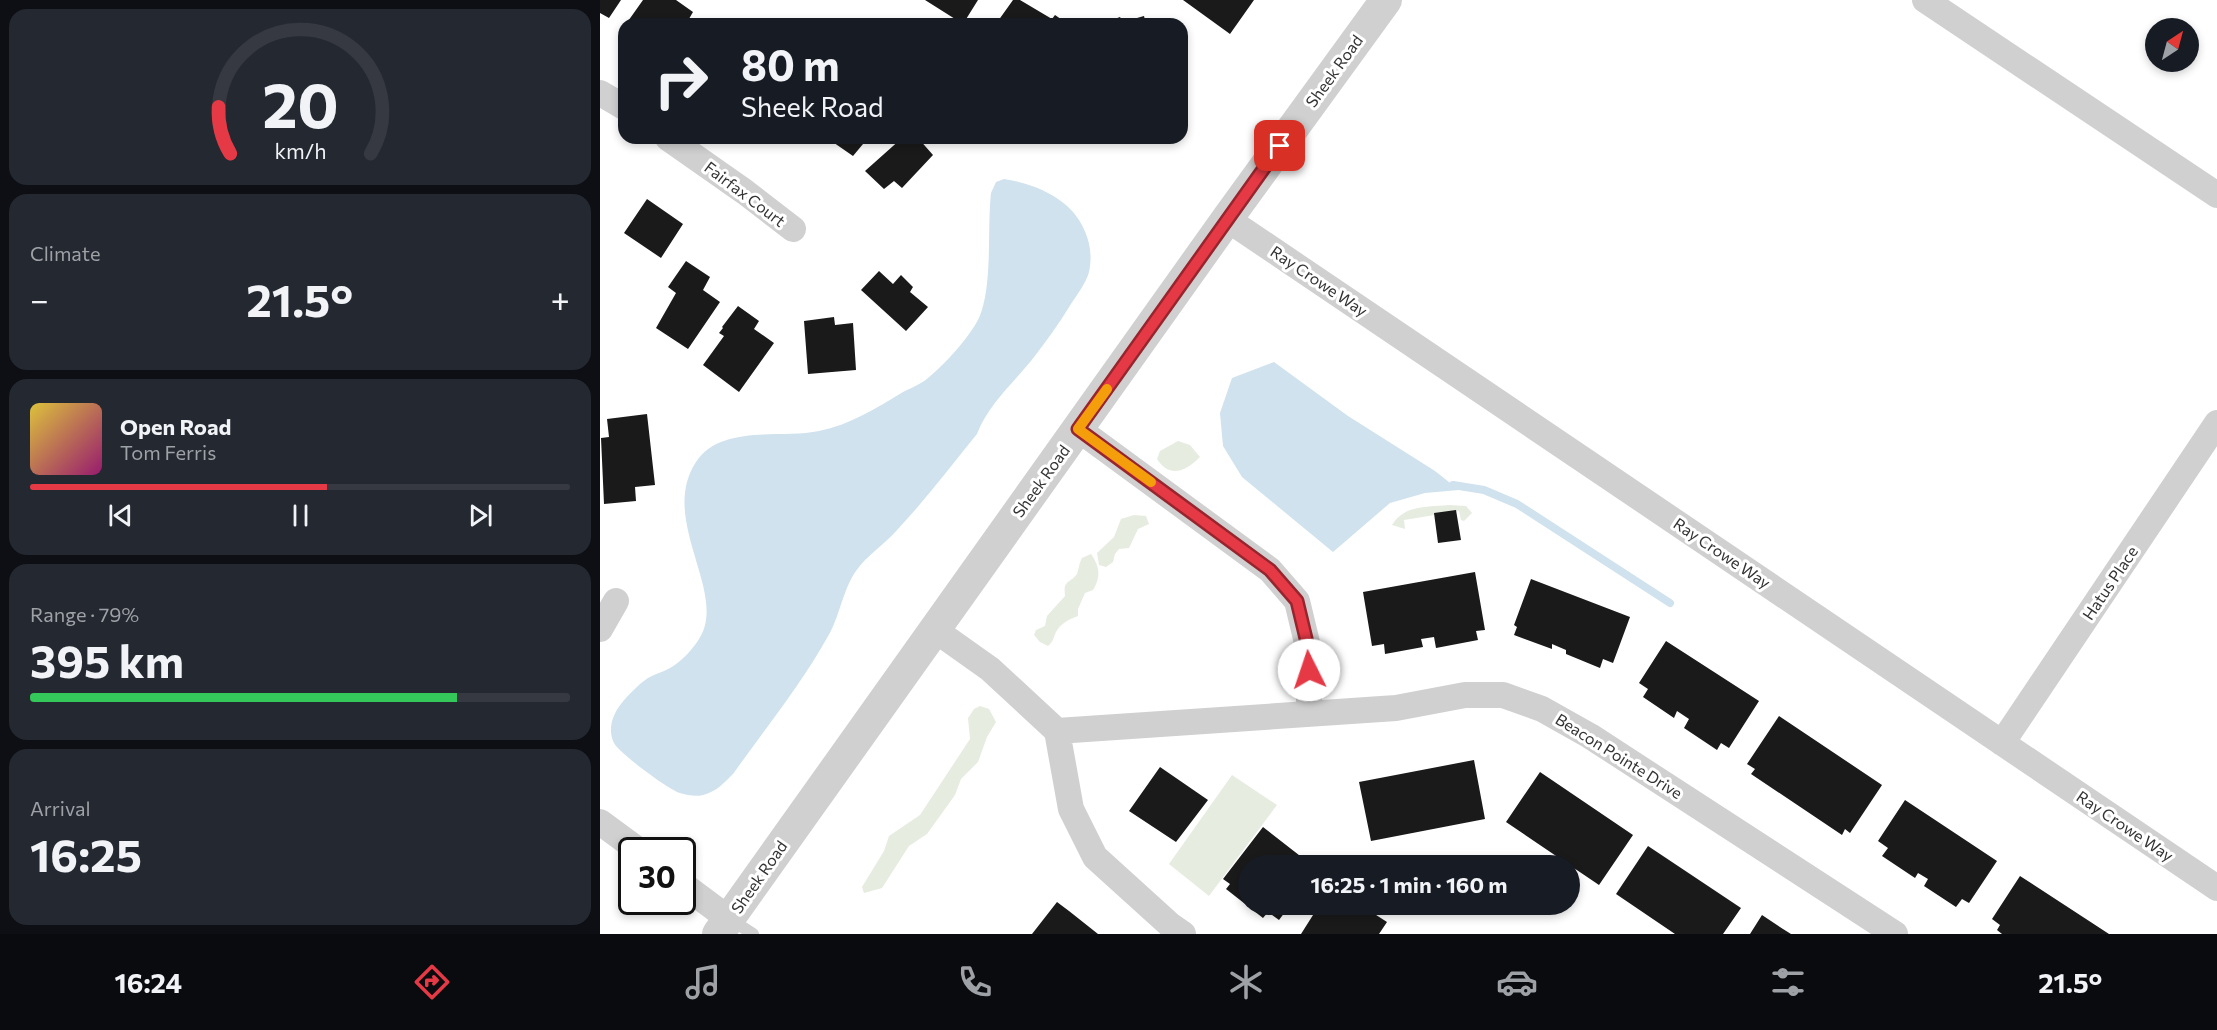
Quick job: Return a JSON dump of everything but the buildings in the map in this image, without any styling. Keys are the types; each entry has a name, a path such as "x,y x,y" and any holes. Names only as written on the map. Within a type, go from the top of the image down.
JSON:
{"street":[{"name":"Sheek Road","path":"733,929 935,630 1227,219 1386,0"},
{"path":"1925,0 2217,195"},
{"path":"600,93 618,104"},
{"name":"Fairfax Court","path":"677,144 793,229"},
{"name":"Ray Crowe Way","path":"1227,219 2217,888"},
{"name":"Hatus Place","path":"2002,743 2217,423"},
{"path":"1078,429 1270,570 1297,601 1309,651 1309,712"},
{"path":"600,629 616,601"},
{"path":"935,630 990,669 1057,731 1071,809 1095,857 1183,934"},
{"name":"Beacon Pointe Drive","path":"1057,731 1309,712 1395,708 1465,695 1503,695 1542,709 1600,742 1895,934"},
{"path":"600,822 620,837"},
{"path":"696,896 733,929"}],"shaded area":[{"path":"1178,441 1190,445 1200,457 1184,469 1173,471 1167,469 1157,459 1160,451"},
{"path":"1449,505 1466,506 1472,513 1464,521 1461,520 1459,511 1404,520 1405,529 1392,525 1397,518 1410,510"},
{"path":"1134,515 1146,516 1149,524 1138,529 1129,548 1119,549 1113,562 1106,567 1099,565 1097,553 1114,537 1121,519"},
{"path":"1091,554 1098,568 1097,581 1093,590 1085,593 1078,609 1078,616 1068,620 1060,627 1048,646 1040,642 1034,635 1036,630 1045,626 1047,616 1065,596 1066,584 1077,574 1082,558"},
{"path":"980,706 989,709 996,722 987,737 978,762 961,779 955,795 927,834 909,846 882,888 864,893 862,887 884,851 889,836 920,815 970,739 968,718 974,709"},
{"path":"1232,775 1277,805 1209,896 1169,864"}],"water":[{"path":"1004,179 1036,187 1065,204 1073,212 1088,238 1090,251 1089,272 1084,285 1031,361 994,404 977,434 908,518 856,571 847,587 831,630 817,656 733,774 708,794 688,795 674,790 645,771 618,748 612,738 611,727 618,708 634,690 648,678 674,665 690,651 699,639 706,621 706,600 688,531 685,508 686,484 696,462 707,450 720,442 753,435 819,431 841,425 919,384 935,372 963,342 979,318 988,274 991,193 996,182"},
{"path":"1274,362 1348,416 1435,471 1459,490 1425,493 1390,503 1333,552 1242,477 1223,446 1220,413 1232,378"}],"waterway":[{"path":"1453,485 1484,490 1517,504 1670,603"}],"slow traffic":[{"path":"1107,389 1078,429 1151,482"}],"route":[{"path":"1280,146 1078,429 1270,570 1297,601 1309,651 1309,670"}]}
